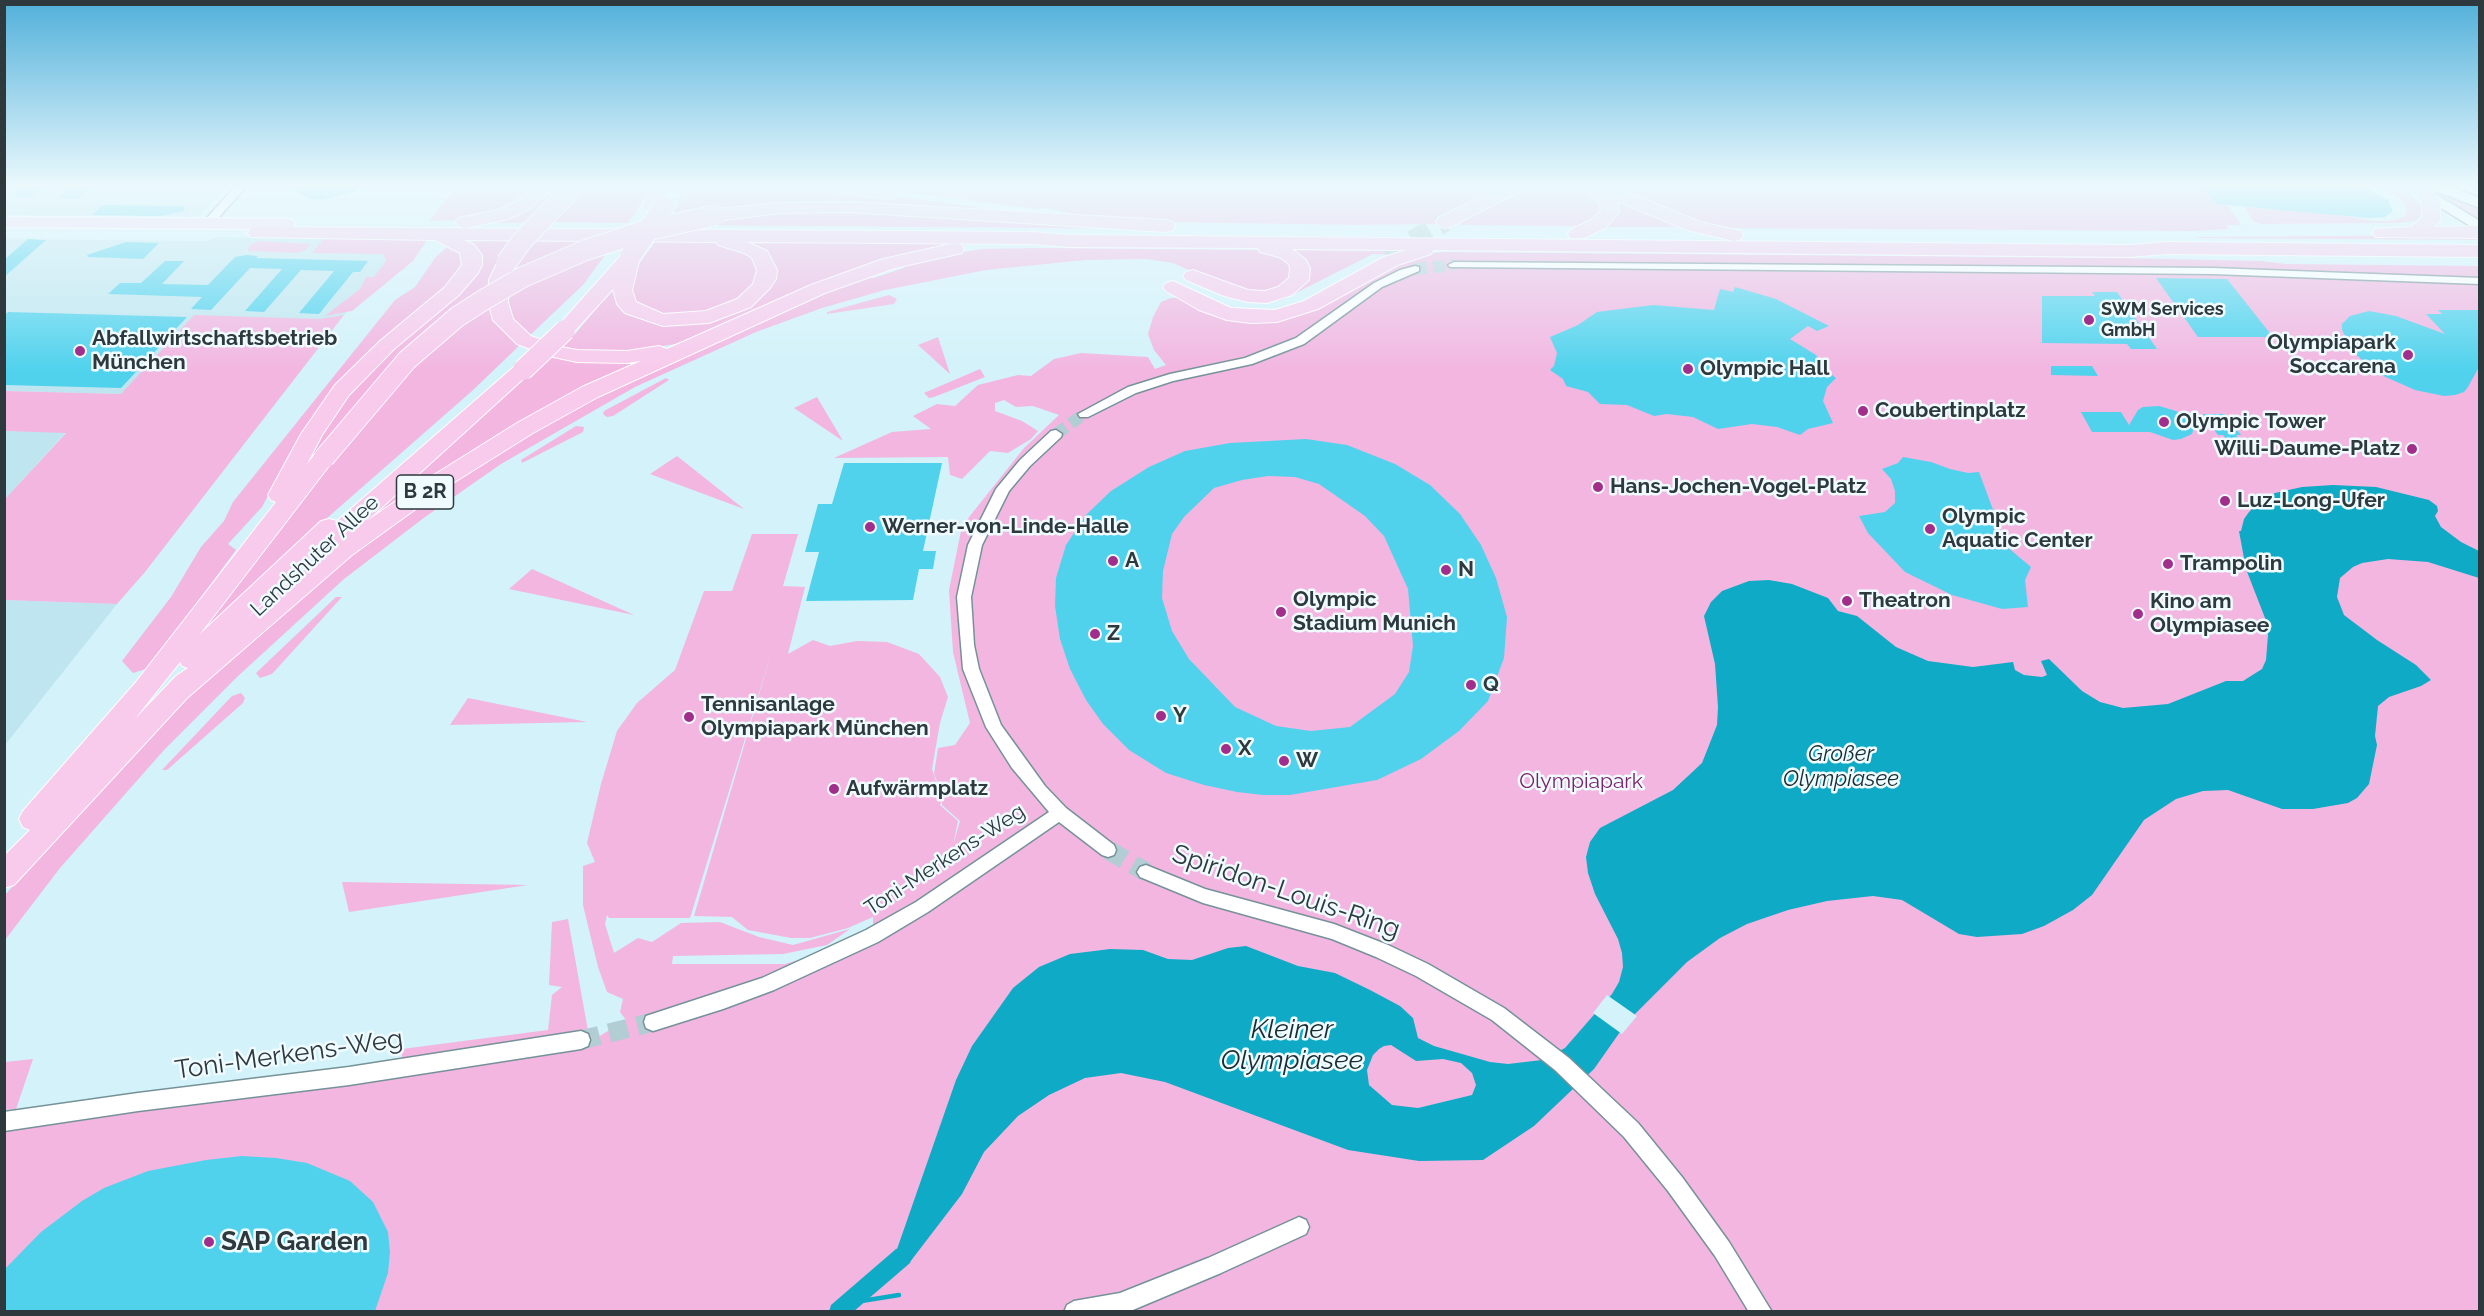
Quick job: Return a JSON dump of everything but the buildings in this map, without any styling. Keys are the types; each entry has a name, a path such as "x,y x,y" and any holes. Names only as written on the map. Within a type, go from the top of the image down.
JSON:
{"highway":[{"path":"243,558 331,404 372,359 452,291 468,273 472,265 472,255 466,248"},
{"path":"517,248 506,263 499,280 498,302 503,320 512,330 524,340 541,348 577,356 627,357 708,338"},
{"name":"Landshuter Allee","path":"33,819 145,689 243,558 324,458 386,384 431,338 485,299 553,263 595,248"},
{"name":"Landshuter Allee","path":"4,876 242,624 560,328 630,248"},
{"path":"624,257 622,290 627,304 632,309 663,320 694,320 734,309 752,297 766,279 767,270 759,255 749,248"},
{"name":"B 2R","path":"174,694 336,556 437,483 525,428 590,392 818,289 890,263 960,248"},
{"path":"1184,286 1257,297 1285,291 1299,280 1300,267 1286,253 1272,248"},
{"path":"1184,286 1217,311 1262,318 1287,314 1311,305 1404,255 1428,248"},
{"path":"2166,248 2247,257 2480,261"},
{"name":"B 2R","path":"2209,248 2480,251"},
{"path":"1184,286 1230,303 1258,308 1292,302 1386,255"},
{"name":"Landshuter Allee","path":"4,850 233,616 356,502 518,368"}],"street":[{"path":"1454,265 2212,271 2480,281"},
{"path":"1084,414 1131,390 1170,378 1248,361 1300,341 1378,285 1404,272 1416,269"},
{"path":"1056,434 1025,463 1003,489 975,545 964,597 971,669 994,728 1039,791 1060,813 1108,850"},
{"name":"Toni-Merkens-Weg","path":"653,1022 723,1001 768,984 872,936 922,908 1060,813"},
{"name":"Spiridon-Louis-Ring","path":"1146,872 1203,896 1334,932 1382,951 1464,993 1533,1039 1596,1095 1631,1130 1676,1184 1762,1311"},
{"name":"Toni-Merkens-Weg","path":"4,1122 138,1102 349,1076 581,1040"},
{"path":"1074,1311 1120,1304 1214,1266 1299,1227"}],"shaded area":[{"path":"5,248 404,248 344,315 121,394 5,391"},
{"path":"5,431 66,432 5,499"},
{"path":"5,600 117,604 5,745"}],"green space":[{"path":"249,248 307,248 295,253 248,251"},
{"path":"316,248 421,248 413,261 352,311 325,316 360,289 366,277 374,277 386,261 383,254 312,253"},
{"path":"445,248 459,252 462,262 455,277 425,307 378,343 334,386 299,437 262,507 228,544 236,550 149,668 133,673 122,661 171,597 201,547 224,521 233,502 395,300 415,287 435,258"},
{"path":"461,248 508,248 496,265 487,291 468,303 280,507 319,432 371,366 469,279"},
{"path":"526,248 575,248 506,279"},
{"path":"602,248 610,248 583,285 528,337 512,323 505,293"},
{"path":"650,248 735,248 745,252 755,260 758,273 752,287 737,300 712,311 679,316 658,314 639,306 633,300 632,289 629,286 633,272"},
{"path":"742,248 939,248 675,344 613,354 558,349 576,333 614,287 644,319 738,310 770,270"},
{"path":"982,249 1265,250 1289,260 1295,277 1266,294 1225,286 1173,263 1146,259 1086,260 986,270 885,290 822,308 756,332 635,387 501,464 425,517 344,579 237,677 164,750 60,868 5,940 5,895 106,780 241,644 327,570 440,486 603,392 862,276 874,278 904,268 905,263"},
{"path":"1292,250 1406,251 1399,255 1373,254 1282,300 1252,303 1229,297 1291,292"},
{"name":"Olympiapark","path":"1445,252 2119,258 2261,261 2287,264 2479,266 2479,1311 5,1312 5,1129 582,1031 402,1058 402,1049 548,1030 552,995 562,987 549,985 552,922 568,919 590,1042 626,1020 620,1012 623,999 607,992 598,967 583,905 583,866 595,862 587,843 601,784 617,731 637,703 675,670 704,591 732,591 752,534 798,534 783,586 805,587 788,654 813,640 830,646 857,641 887,642 919,654 940,677 948,697 940,723 932,769 942,800 934,774 938,748 955,745 970,723 953,652 949,590 962,526 1024,448 1059,415 1033,406 1016,407 1004,400 995,403 995,411 1022,421 1038,431 1031,439 1008,453 990,451 962,479 950,475 948,457 834,458 892,432 931,429 913,416 937,404 955,406 978,385 1018,375 1031,376 1054,359 1081,353 1148,357 1155,369 1166,365 1154,350 1148,334 1161,302 1171,298 1182,298 1264,321 1396,265 1433,253","holes":["771,654 694,916 732,917 748,930 791,938 810,938 848,928 873,917 873,924 879,926 823,953 785,964 672,964 673,956 783,954 827,945 850,929 793,945 759,937 720,922 681,923 652,942 638,938 614,953 605,924 607,915 609,918 690,918","942,800 942,805 960,821 953,845 958,821 940,805"]},
{"path":"889,295 897,299 894,304 827,314 827,312"},
{"path":"490,301 496,324 520,345 472,391 286,554 182,654 303,497 403,374"},
{"path":"194,315 319,319 344,315 145,572 117,604 5,600 5,499 66,433 5,431 5,391 121,394"},
{"path":"938,337 950,374 918,345"},
{"path":"660,355 622,374 306,570 526,377 529,379 551,357 588,362"},
{"path":"980,369 985,377 934,397 929,398 924,393"},
{"path":"666,378 669,380 613,416 607,417 603,414 604,411"},
{"path":"817,397 843,441 794,408"},
{"path":"576,426 584,427 583,432 522,463 521,460"},
{"path":"677,456 744,509 650,474"},
{"path":"532,569 634,615 509,589"},
{"path":"336,597 342,597 272,674 260,678 256,673"},
{"path":"241,693 245,698 243,703 167,770 162,770 232,696"},
{"path":"468,698 587,722 450,725"},
{"path":"342,882 528,885 349,912"},
{"path":"33,1059 16,1109 5,1110 5,1062"}],"water":[{"name":"Großer Olympiasee","path":"2333,485 2376,487 2429,500 2437,506 2438,511 2435,516 2441,527 2461,542 2479,551 2479,578 2428,562 2388,559 2362,563 2340,578 2337,597 2344,615 2416,665 2431,680 2421,686 2389,697 2378,706 2375,736 2377,745 2369,784 2357,798 2348,803 2313,809 2282,809 2228,790 2203,791 2176,799 2144,820 2092,895 2073,910 2044,926 2022,934 1977,937 1959,934 1902,900 1873,896 1827,901 1788,910 1747,924 1720,938 1687,962 1627,1022 1594,1069 1534,1126 1483,1160 1419,1161 1348,1150 1165,1082 1121,1073 1085,1078 1049,1095 1018,1116 984,1152 962,1194 910,1262 896,1252 956,1080 972,1046 1013,988 1039,967 1070,954 1110,949 1143,950 1168,959 1192,960 1228,948 1246,946 1298,966 1335,973 1370,990 1400,1006 1413,1018 1418,1038 1434,1046 1490,1062 1508,1064 1542,1060 1565,1048 1612,994 1619,982 1623,967 1618,939 1595,894 1588,873 1586,857 1590,842 1600,828 1673,790 1702,763 1717,725 1718,707 1715,664 1704,616 1711,602 1722,591 1749,581 1769,580 1792,584 1828,598 1838,611 1857,616 1896,647 1928,661 1973,667 2013,662 2015,670 2024,675 2042,677 2047,675 2041,661 2049,659 2082,691 2100,702 2123,708 2168,704 2226,681 2243,681 2262,669 2266,660 2268,635 2265,618 2246,569 2239,531 2241,531 2244,519 2259,502 2275,493 2302,487","holes":["1391,1045 1416,1061 1443,1059 1461,1063 1472,1073 1476,1085 1472,1095 1418,1108 1392,1105 1369,1085 1367,1070 1373,1055 1384,1046"]}],"pier":[{"path":"1607,995 1637,1016 1622,1034 1593,1013"}],"waterway":[{"path":"838,1312 903,1256"},
{"path":"849,1303 899,1295"}],"tunnel":[{"path":"1386,255 1398,248"},
{"path":"1415,269 1454,265"},
{"path":"1056,434 1084,414"},
{"path":"1108,850 1146,872"},
{"path":"581,1040 653,1022"}],"place":[{"name":"SWM Services GmbH","path":"2089,320"},
{"name":"Abfallwirtschaftsbetrieb München","path":"80,351"},
{"name":"Olympiapark Soccarena","path":"2408,355"},
{"name":"Olympic Hall","path":"1688,369"},
{"name":"Coubertinplatz","path":"1863,411"},
{"name":"Olympic Tower","path":"2164,422"},
{"name":"Willi-Daume-Platz","path":"2412,449"},
{"name":"Hans-Jochen-Vogel-Platz","path":"1598,487"},
{"name":"Luz-Long-Ufer","path":"2225,501"},
{"name":"Werner-von-Linde-Halle","path":"870,527"},
{"name":"Olympic Aquatic Center","path":"1930,529"},
{"name":"A","path":"1113,561"},
{"name":"Trampolin","path":"2168,564"},
{"name":"N","path":"1446,570"},
{"name":"Theatron","path":"1847,601"},
{"name":"Olympic Stadium Munich","path":"1281,612"},
{"name":"Kino am Olympiasee","path":"2138,614"},
{"name":"Z","path":"1095,634"},
{"name":"Q","path":"1471,685"},
{"name":"Y","path":"1161,716"},
{"name":"Tennisanlage Olympiapark München","path":"689,717"},
{"name":"X","path":"1226,749"},
{"name":"W","path":"1284,761"},
{"name":"Aufwärmplatz","path":"834,789"},
{"name":"SAP Garden","path":"209,1242"}],"water label":[{"name":"Kleiner Olympiasee","path":"1292,1046"}]}
